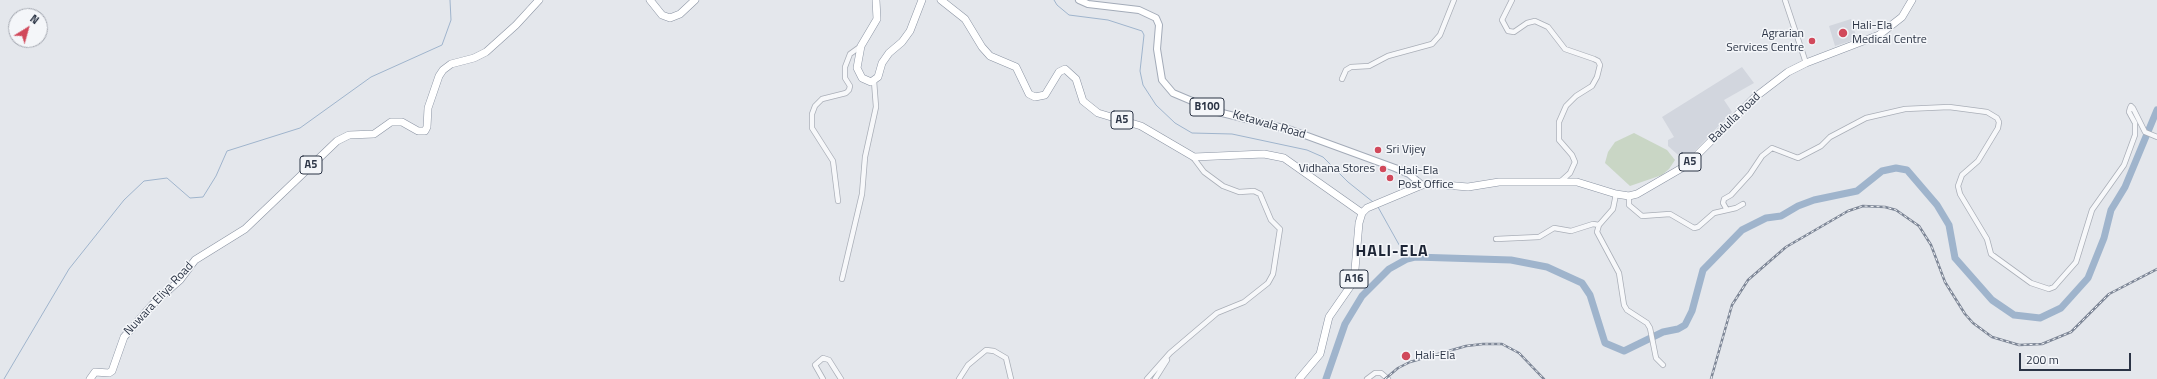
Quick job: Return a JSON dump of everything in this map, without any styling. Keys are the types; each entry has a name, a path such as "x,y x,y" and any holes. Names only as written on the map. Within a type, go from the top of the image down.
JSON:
{"highway":[{"name":"Nuwara Eliya Road","path":"90,379 95,372 109,373 112,371 124,337 153,304 180,280 195,260 245,229 337,141 349,135 374,134 391,122 407,123 421,132 426,129 427,112 439,76 443,70 451,64 474,58 486,52 516,25 539,0"},
{"path":"650,0 662,15 670,18 680,14 695,0"},
{"path":"876,0 877,19 861,46 858,72 864,80 874,81 878,77 880,66 885,59 910,31 922,0"},
{"name":"A5","path":"942,0 965,19 982,47 990,56 1016,67 1029,94 1035,97 1045,95 1059,72 1066,69 1076,79 1081,98 1092,110 1105,116 1140,126 1192,156 1221,157 1264,154 1284,158 1362,213"},
{"name":"Badulla Road","path":"1629,196 1662,180 1687,165 1754,98 1788,72 1806,63 1879,35 1902,17 1912,0"},
{"path":"1362,213 1368,207 1422,185 1468,187 1498,182 1577,182 1616,194 1629,196"},
{"name":"A16","path":"1299,379 1320,354 1329,317 1354,281 1359,223 1362,213"}],"main road":[{"name":"Ketawala Road","path":"1079,0 1088,4 1139,10 1156,18 1159,25 1157,49 1162,80 1174,93 1218,112 1306,135 1409,174 1422,185"}],"street":[{"path":"1342,78 1346,70 1350,67 1369,66 1388,56 1432,44 1440,35 1454,0"},
{"path":"1512,0 1502,20 1508,31 1514,32 1527,23 1535,20 1548,27 1565,49 1594,59 1598,61 1600,65 1597,77 1592,86 1576,96 1566,106 1559,122 1559,140 1572,155 1575,162 1570,174 1560,183"},
{"path":"1785,0 1806,63"},
{"path":"838,201 833,161 812,128 812,114 815,106 822,99 846,93 849,90 850,86 844,78 845,67 850,54 861,46"},
{"path":"842,279 862,194 865,157 876,108 874,81"},
{"path":"1727,210 1723,203 1724,199 1731,195 1750,174 1762,156 1772,148 1798,158 1821,146 1830,137 1866,118 1905,109 1949,107 1987,112 1997,118 1999,122 1998,128 1978,161 1962,175 1958,186 1960,194 1987,239 1991,254 2030,283 2049,289 2054,286 2076,262 2092,210 2124,165 2135,135 2134,123 2129,112 2131,106 2145,132 2156,137"},
{"path":"1148,379 1170,353 1217,312 1244,302 1268,282 1273,274 1280,229 1271,220 1260,194 1254,191 1239,192 1223,186 1204,172 1192,156"},
{"path":"1616,194 1612,209 1599,225 1597,232 1619,273 1624,305 1627,310 1647,323 1650,328 1656,358 1662,361 1663,364"},
{"path":"1629,196 1629,205 1642,216 1670,214 1694,228 1698,227 1714,213 1743,204"},
{"path":"1496,239 1539,237 1554,228 1572,231 1593,224 1599,225"},
{"path":"959,379 968,365 986,350 994,351 1006,358 1011,379"},
{"path":"1155,379 1170,353"},
{"path":"823,379 815,365 823,358 829,360 842,379"},
{"path":"1367,379 1375,373 1381,373 1388,379"}],"shaded area":[{"name":"Hali-Ela Medical Centre","path":"1851,19 1857,39 1835,46 1829,26"},
{"path":"1742,67 1754,83 1724,100 1732,112 1685,161 1668,146 1668,140 1674,137 1662,117"}],"green space":[{"path":"1634,133 1667,150 1675,160 1669,169 1662,175 1630,186 1605,163 1608,152 1615,142"}],"waterway":[{"path":"4,379 69,269 124,200 144,181 167,178 190,198 203,197 216,176 227,151 300,128 371,77 442,45 451,20 450,0"},
{"path":"1054,0 1057,5 1069,15 1108,20 1142,31 1144,35 1140,71 1143,85 1156,105 1175,123 1192,133 1232,134 1307,150 1323,157 1348,182 1373,202"},
{"path":"1326,379 1345,324 1362,296 1389,269 1407,259 1415,257 1511,260 1547,267 1582,283 1590,295 1605,343 1624,351 1663,332 1678,329 1685,325 1692,311 1703,270 1742,230 1766,218 1781,216 1798,206 1814,200 1857,191 1882,171 1896,168 1907,170 1937,205 1949,225 1955,258 1992,300 2014,315 2040,318 2061,308 2088,278 2104,238 2111,210 2125,187 2157,110"},
{"path":"1378,207 1407,259"}],"railway":[{"path":"1711,379 1732,305 1748,280 1786,247 1848,211 1863,206 1885,207 1896,210 1919,226 1931,245 1945,282 1965,314 1973,323 1992,337 2019,345 2042,344 2071,332 2109,294 2157,269"},
{"path":"1385,379 1398,368 1410,362 1466,346 1483,344 1502,344 1519,353 1544,379"}],"place":[{"name":"Hali-Ela Medical Centre","path":"1843,33"},
{"name":"Agrarian Services Centre","path":"1812,41"},
{"name":"Sri Vijey","path":"1378,150"},
{"name":"Vidhana Stores","path":"1383,169"},
{"name":"Hali-Ela Post Office","path":"1390,178"},
{"name":"Hali-Ela","path":"1406,356"}],"district":[{"name":"HALI-ELA","path":"1392,252"}]}
